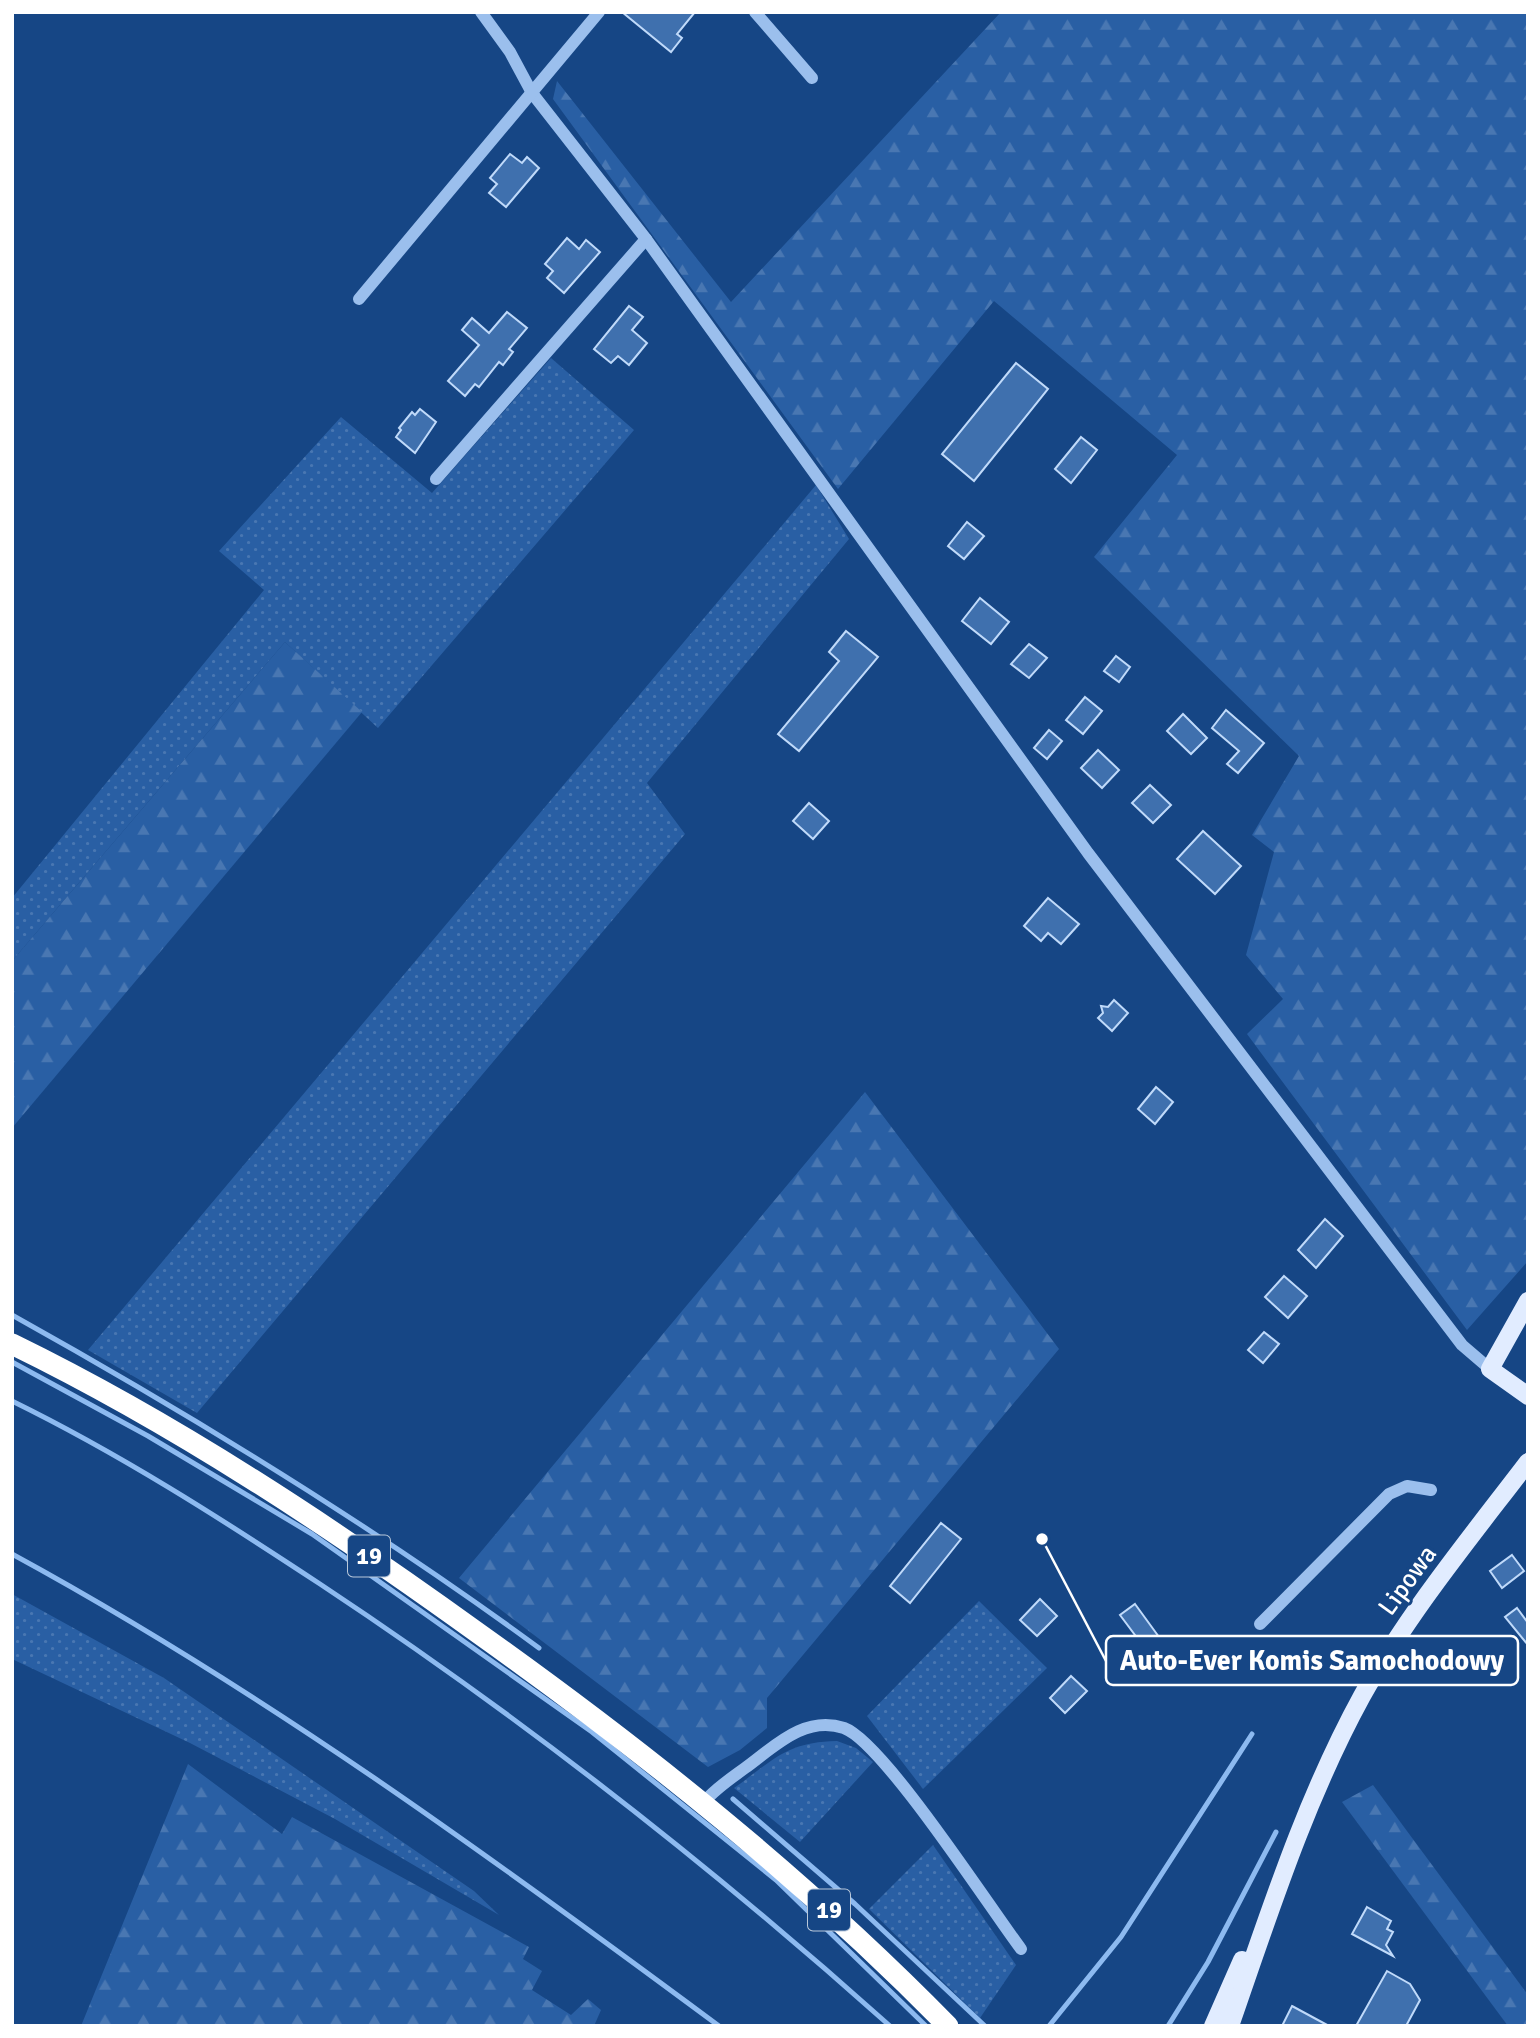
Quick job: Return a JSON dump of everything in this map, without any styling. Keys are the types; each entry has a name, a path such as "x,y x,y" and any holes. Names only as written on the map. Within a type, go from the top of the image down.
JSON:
{"highway":[{"name":"19","path":"12,1344 71,1374 255,1482 402,1578 589,1712 704,1802 827,1908 948,2026"}],"main road":[{"path":"1528,1301 1490,1369 1528,1396"},
{"name":"Lipowa","path":"1279,1884 1307,1812 1361,1698 1412,1615 1528,1462"},
{"path":"1213,2026 1279,1884"},
{"path":"1230,2026 1279,1884"}],"street":[{"path":"481,12 510,52 532,93 646,239 1088,853 1462,1345 1490,1369"},
{"path":"359,299 598,12"},
{"path":"755,12 812,78"},
{"path":"436,479 646,239"},
{"path":"1260,1624 1389,1494 1407,1486 1431,1490"},
{"path":"704,1802 714,1790 786,1736 806,1728 843,1728 857,1735 891,1770 1021,1949"}],"green space":[{"path":"1001,12 1528,12 1528,1261 1467,1330 1247,1034 1283,999 1246,955 1274,852 1252,835 1299,756 1094,557 1177,455 994,301 838,489 553,99 557,81 731,302"},
{"path":"551,358 634,430 378,728 285,642 12,961 12,898 264,590 219,551 341,417 432,493"},
{"path":"816,485 849,539 647,783 685,834 197,1413 88,1350"},
{"path":"285,642 362,712 12,1128 12,961"},
{"path":"865,1092 1059,1349 767,1698 767,1728 740,1750 708,1767 459,1578"},
{"path":"12,1594 164,1678 474,1891 499,1915 335,1819 190,1743 12,1659"},
{"path":"979,1601 1047,1668 923,1789 867,1716"},
{"path":"837,1741 856,1748 873,1762 800,1842 734,1788 781,1754 805,1745"},
{"path":"188,1764 282,1834 292,1817 529,1947 523,1959 542,1971 532,1990 571,2015 588,1999 601,2010 594,2026 81,2026"},
{"path":"1373,1785 1528,1995 1528,2026 1508,2026 1342,1802"},
{"path":"933,1845 1016,1965 980,2018 869,1909"}],"building":[{"path":"622,12 695,12 677,34 682,38 671,52"},
{"path":"510,154 522,163 527,157 539,168 506,207 489,193 497,184 490,178"},
{"path":"567,238 579,249 586,240 600,252 564,293 547,278 553,271 545,264"},
{"path":"629,306 643,317 632,330 647,343 629,365 618,356 611,363 594,349"},
{"path":"507,312 527,328 509,349 513,352 503,365 499,362 479,387 475,384 465,396 448,381 479,345 462,330 472,318 489,333"},
{"path":"1016,363 1048,389 974,481 942,454"},
{"path":"420,409 436,422 415,453 396,437 401,430 399,428 412,412 415,415"},
{"path":"1081,437 1097,450 1071,483 1055,469"},
{"path":"967,522 984,536 964,559 948,546"},
{"path":"980,598 1009,622 991,644 962,621"},
{"path":"846,631 878,657 799,751 778,734 839,661 829,652"},
{"path":"1029,644 1047,658 1029,678 1011,664"},
{"path":"1116,656 1130,667 1119,682 1104,671"},
{"path":"1085,697 1102,711 1083,734 1066,720"},
{"path":"1226,710 1264,743 1238,773 1227,764 1239,751 1212,728"},
{"path":"1183,714 1207,738 1191,754 1167,731"},
{"path":"1049,730 1062,741 1047,759 1034,748"},
{"path":"1098,750 1119,770 1102,788 1081,768"},
{"path":"1150,785 1171,805 1153,823 1132,803"},
{"path":"809,803 829,821 813,839 793,821"},
{"path":"1203,831 1241,866 1215,894 1177,859"},
{"path":"1048,898 1079,924 1061,944 1048,933 1041,941 1024,926"},
{"path":"1114,1000 1128,1013 1112,1031 1098,1018 1103,1013 1101,1006 1108,1007"},
{"path":"1156,1087 1173,1102 1155,1124 1138,1109"},
{"path":"1325,1219 1343,1236 1316,1268 1298,1250"},
{"path":"1284,1276 1307,1296 1288,1318 1265,1297"},
{"path":"1264,1332 1279,1344 1263,1363 1248,1350"},
{"path":"941,1523 961,1539 910,1603 890,1586"},
{"path":"1512,1555 1524,1571 1502,1588 1490,1571"},
{"path":"1040,1599 1057,1616 1037,1636 1020,1620"},
{"path":"1135,1604 1167,1648 1153,1659 1120,1615"},
{"path":"1517,1608 1528,1623 1528,1645 1505,1617"},
{"path":"1071,1676 1087,1691 1065,1713 1050,1698"},
{"path":"1367,1907 1391,1921 1387,1929 1393,1932 1386,1945 1393,1956 1352,1934"},
{"path":"1387,1971 1410,1984 1420,2000 1406,2026 1356,2026"},
{"path":"1292,2006 1329,2026 1282,2026"}],"waterway":[{"path":"12,1315 281,1473 411,1558 539,1648"},
{"path":"12,1362 148,1436 312,1534 592,1732 776,1880 926,2026"},
{"path":"12,1401 92,1443 207,1511 320,1584 469,1687 684,1850 890,2026"},
{"path":"12,1554 196,1661 374,1778 548,1900 719,2026"},
{"path":"1049,2026 1121,1937 1252,1734"},
{"path":"733,1799 855,1904 985,2026"},
{"path":"1168,2026 1208,1962 1276,1832"}],"place":[{"name":"Auto-Ever Komis Samochodowy","path":"1042,1539"}]}
